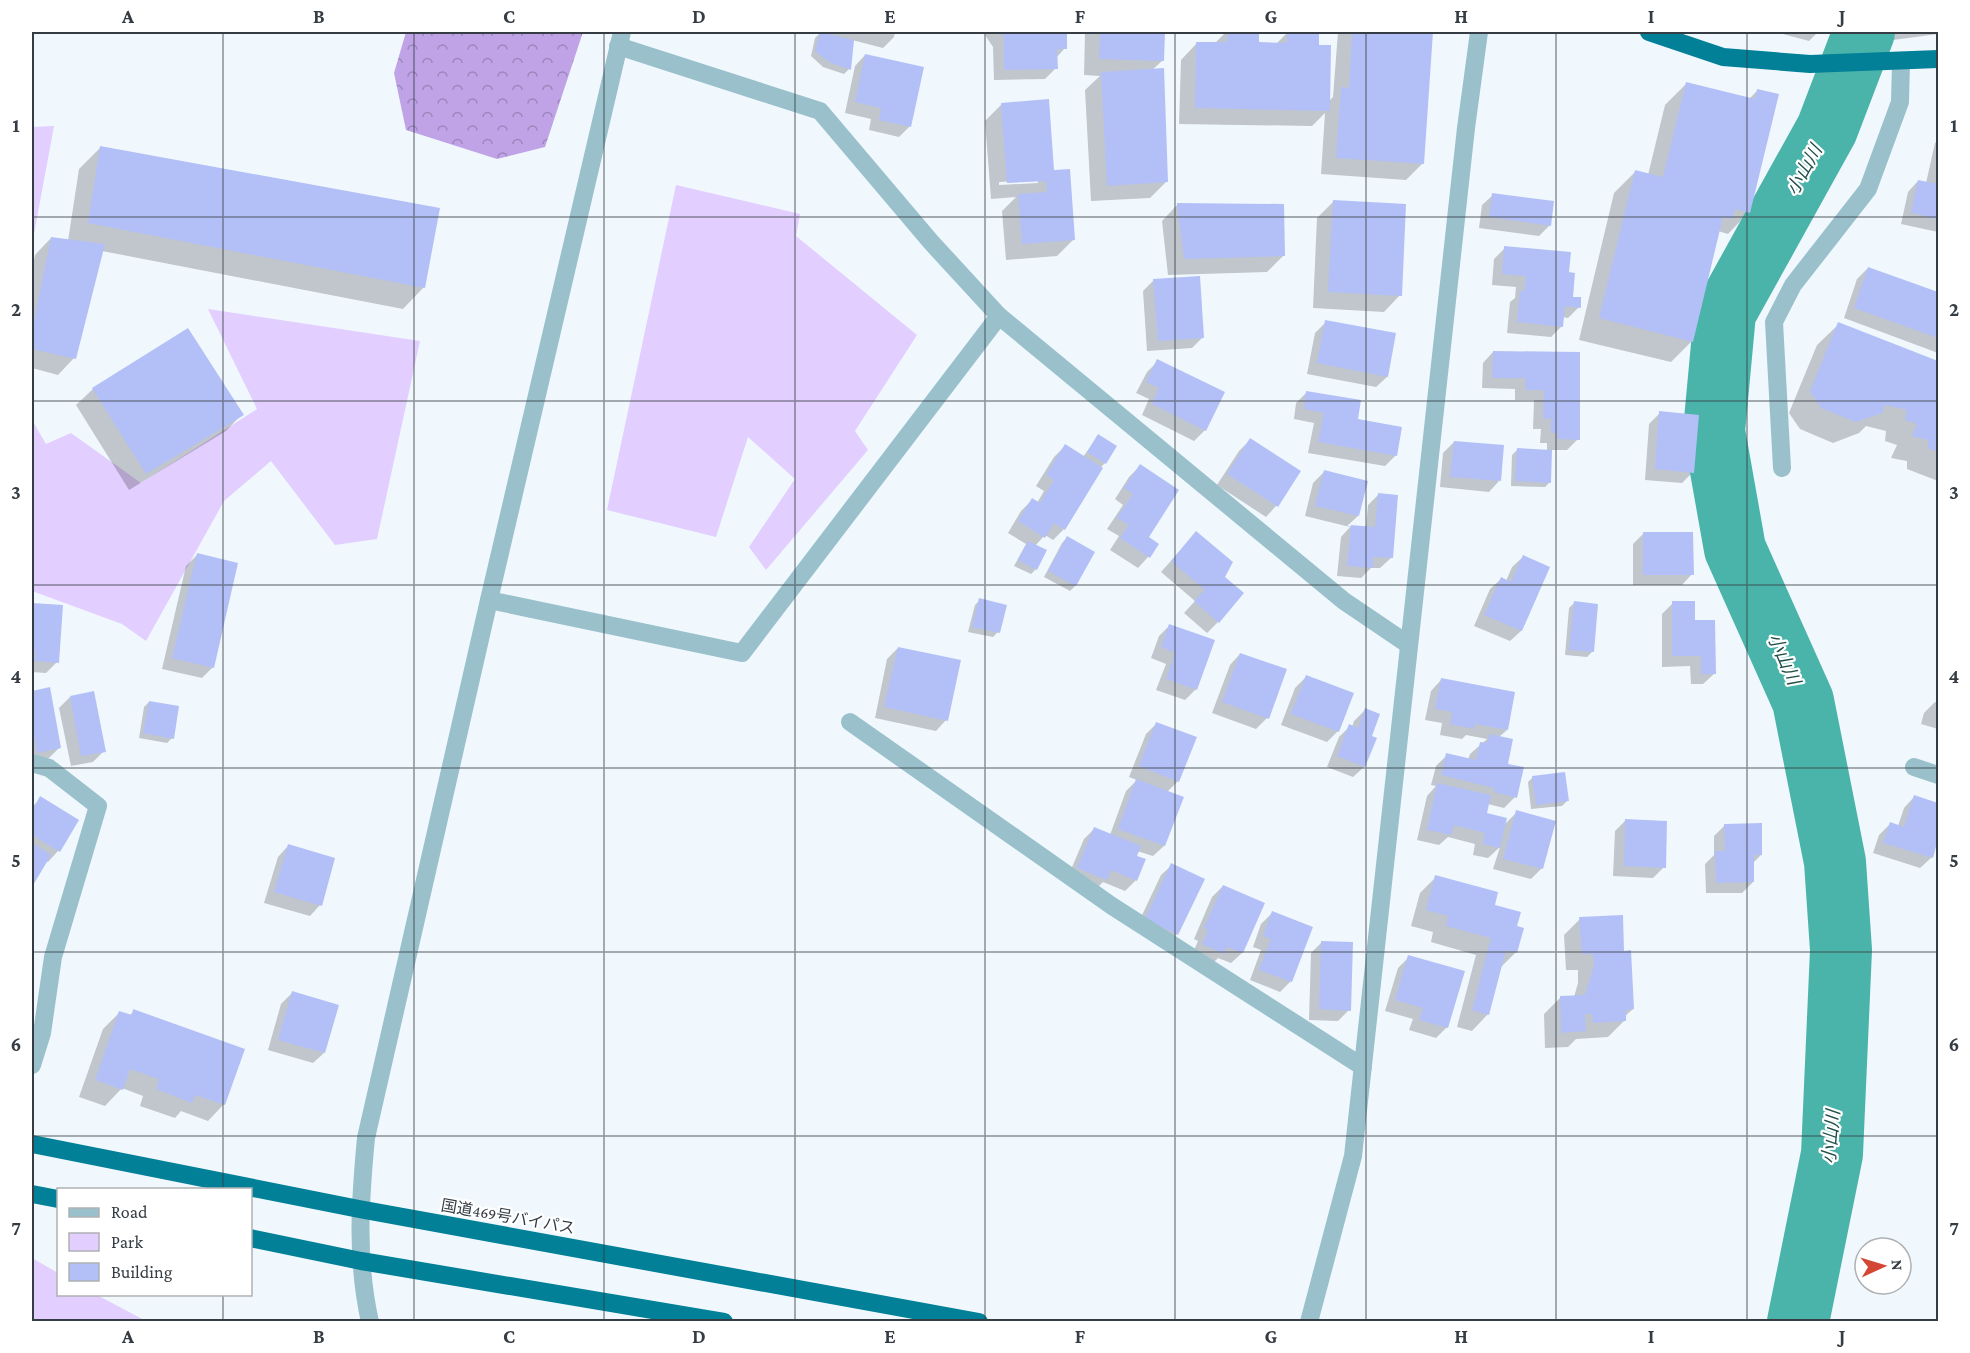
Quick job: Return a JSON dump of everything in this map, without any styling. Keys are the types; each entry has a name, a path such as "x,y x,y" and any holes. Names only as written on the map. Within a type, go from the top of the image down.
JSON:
{"highway":[{"path":"1649,32 1723,57 1822,64 1938,59"},
{"name":"国道469号バイパス","path":"32,1144 360,1209 979,1322"},
{"path":"32,1194 57,1199"},
{"path":"252,1238 361,1261 724,1322"}],"street":[{"path":"1309,1322 1353,1156 1479,32"},
{"path":"370,1322 361,1261 360,1209 366,1138 620,39 820,111 931,242 999,316 1344,601 1409,645"},
{"path":"1782,468 1774,322 1793,285 1868,189 1900,102 1901,62"},
{"path":"489,600 742,653 999,316"},
{"path":"850,722 1112,906 1363,1067"},
{"path":"32,763 49,768 98,806 53,957 42,1033 32,1065"},
{"path":"1914,767 1938,776"}],"green space":[{"path":"406,32 583,32 545,147 497,159 406,130 394,73"},
{"path":"54,126 32,245 32,127"},
{"path":"676,185 800,214 796,236 917,335 855,431 868,450 766,570 749,547 795,479 748,437 716,537 607,510"},
{"path":"208,309 420,341 377,539 335,545 271,461 224,501 146,641 122,624 32,591 32,420 46,444 71,433 141,483 257,409"},
{"path":"32,1258 57,1272 57,1296 99,1296 146,1321 32,1321"}],"building":[{"path":"820,32 854,40 851,70 829,62 815,51"},
{"path":"1000,32 1067,32 1067,49 1057,49 1058,69 1004,70 1004,36"},
{"path":"1100,32 1165,32 1164,61 1099,59"},
{"path":"1228,32 1259,32 1259,42 1287,43 1287,32 1319,32 1319,45 1331,45 1330,111 1195,108 1196,42 1227,42"},
{"path":"1352,32 1433,32 1424,164 1336,158 1341,87 1349,88"},
{"path":"865,54 924,67 911,127 879,120 881,108 855,102"},
{"path":"1164,68 1168,182 1107,186 1101,72"},
{"path":"1686,82 1755,99 1757,89 1779,94 1750,213 1735,209 1732,219 1723,217 1693,342 1599,318 1635,170 1663,177"},
{"path":"1049,99 1054,170 1070,169 1075,240 1022,244 1018,194 1047,192 1046,181 1007,183 1001,103"},
{"path":"100,146 440,208 425,288 88,223"},
{"path":"1918,180 1938,184 1938,219 1911,213"},
{"path":"1492,193 1554,201 1551,226 1489,217"},
{"path":"1333,200 1406,204 1402,296 1328,292"},
{"path":"1177,203 1284,204 1285,256 1184,259"},
{"path":"51,237 105,244 76,359 32,349 32,332"},
{"path":"1504,246 1571,252 1569,272 1575,273 1573,297 1581,297 1581,308 1565,306 1563,327 1517,322 1520,290 1524,292 1526,276 1502,274"},
{"path":"1868,267 1938,292 1938,338 1854,308"},
{"path":"1200,276 1204,338 1158,341 1153,279"},
{"path":"1325,320 1396,333 1388,377 1317,363"},
{"path":"1838,322 1938,361 1938,452 1928,448 1928,440 1912,436 1917,424 1905,420 1907,410 1885,405 1882,413 1856,422 1821,408 1810,391"},
{"path":"188,328 244,415 146,474 92,388"},
{"path":"1493,351 1580,352 1580,440 1557,439 1558,433 1551,433 1551,418 1543,419 1544,390 1526,390 1525,378 1492,378"},
{"path":"1157,359 1225,392 1206,431 1152,404 1159,388 1146,382"},
{"path":"1306,391 1361,400 1358,419 1402,427 1397,456 1318,442 1324,413 1304,409"},
{"path":"1659,411 1699,415 1694,473 1655,469"},
{"path":"1098,434 1117,446 1106,464 1087,452"},
{"path":"1250,438 1301,471 1278,507 1227,474"},
{"path":"1454,441 1504,445 1501,481 1450,477"},
{"path":"1065,444 1103,468 1065,530 1054,523 1045,538 1018,521 1032,498 1040,503 1054,480 1046,475"},
{"path":"1517,448 1552,450 1551,483 1515,481"},
{"path":"1140,464 1179,490 1149,537 1159,544 1150,558 1120,538 1129,525 1117,518 1133,494 1124,488"},
{"path":"1324,470 1368,481 1359,516 1315,506"},
{"path":"1378,493 1398,495 1393,558 1373,557 1373,568 1347,566 1351,525 1375,527"},
{"path":"1196,531 1233,562 1225,577 1244,593 1219,623 1194,601 1205,590 1171,561"},
{"path":"1643,532 1693,532 1694,575 1643,575"},
{"path":"1067,536 1095,552 1076,586 1048,571"},
{"path":"1028,541 1047,550 1037,570 1018,560"},
{"path":"197,553 238,563 214,668 172,658"},
{"path":"1523,555 1550,567 1522,631 1484,615 1501,577 1511,582"},
{"path":"979,598 1007,605 1000,633 972,627"},
{"path":"1574,601 1598,604 1594,652 1569,650"},
{"path":"1672,601 1695,601 1695,620 1715,620 1716,674 1701,674 1701,656 1672,656"},
{"path":"32,603 63,605 59,663 34,661"},
{"path":"1169,624 1215,640 1197,690 1166,679 1175,653 1161,647"},
{"path":"898,647 961,660 948,721 884,707"},
{"path":"1240,653 1287,669 1269,719 1222,702"},
{"path":"1306,675 1354,693 1339,732 1291,714"},
{"path":"1441,678 1515,692 1508,730 1475,724 1474,729 1450,724 1452,712 1435,709"},
{"path":"50,687 61,748 37,753 32,725 32,691"},
{"path":"94,691 106,752 81,756 70,696"},
{"path":"149,701 179,706 174,739 143,733"},
{"path":"1365,708 1380,714 1372,736 1377,738 1365,767 1337,756 1349,724 1358,728"},
{"path":"1156,722 1197,737 1179,782 1139,766"},
{"path":"1490,734 1513,739 1508,764 1524,767 1517,798 1494,792 1494,788 1441,775 1446,753 1476,760 1480,742 1487,743"},
{"path":"1565,772 1569,801 1536,805 1532,776"},
{"path":"1136,779 1184,797 1165,846 1118,829"},
{"path":"1437,783 1491,795 1487,813 1507,818 1500,848 1483,844 1485,833 1454,825 1451,835 1427,830"},
{"path":"1914,795 1938,803 1938,839 1933,858 1883,843 1890,822 1904,827"},
{"path":"40,796 79,820 60,852 32,835 32,811"},
{"path":"1516,810 1556,821 1543,869 1503,859"},
{"path":"1625,819 1667,821 1666,868 1624,866"},
{"path":"1762,823 1762,855 1754,855 1754,882 1716,883 1715,851 1725,851 1724,824"},
{"path":"1094,827 1141,846 1137,856 1146,859 1137,881 1111,870 1107,880 1077,868"},
{"path":"32,843 51,855 32,887"},
{"path":"288,844 335,858 322,906 274,892"},
{"path":"1171,863 1205,879 1178,935 1145,919"},
{"path":"1435,875 1498,892 1495,905 1521,912 1517,926 1524,928 1517,953 1506,950 1489,1015 1472,1010 1491,938 1446,926 1448,916 1426,910"},
{"path":"1223,885 1265,903 1243,953 1227,947 1224,954 1202,944 1208,930 1204,928"},
{"path":"1272,911 1313,927 1292,982 1259,970 1271,939 1263,936"},
{"path":"1623,915 1624,951 1631,950 1634,1009 1626,1010 1626,1021 1593,1023 1592,1014 1585,1014 1586,1031 1561,1033 1560,996 1585,995 1594,965 1593,954 1582,954 1579,917"},
{"path":"1321,941 1353,942 1351,1011 1319,1009"},
{"path":"1408,955 1465,971 1448,1028 1419,1020 1423,1008 1395,1000"},
{"path":"292,991 339,1005 325,1053 278,1040"},
{"path":"133,1009 245,1049 225,1105 195,1095 192,1103 156,1089 159,1079 130,1069 123,1090 95,1080 119,1011 132,1015"}],"waterway":[{"name":"小山川","path":"1798,1322 1832,1154 1841,950 1835,862 1803,701 1735,549 1714,431 1725,313 1827,129 1864,32"}]}
